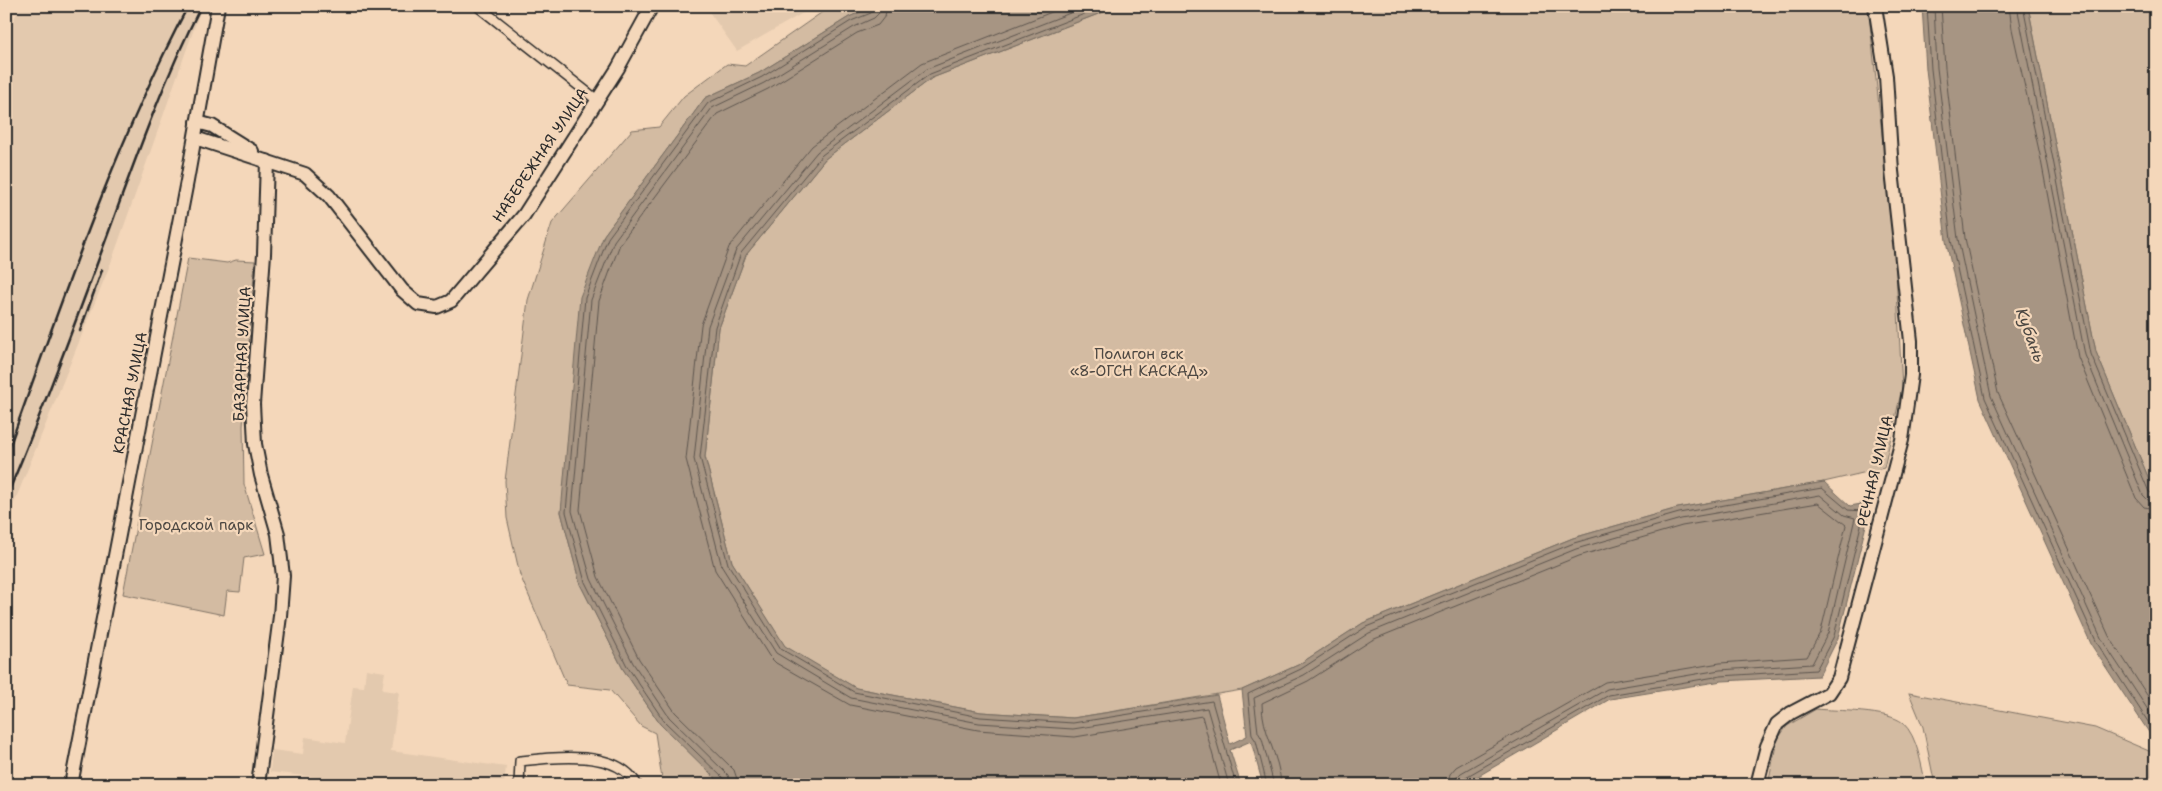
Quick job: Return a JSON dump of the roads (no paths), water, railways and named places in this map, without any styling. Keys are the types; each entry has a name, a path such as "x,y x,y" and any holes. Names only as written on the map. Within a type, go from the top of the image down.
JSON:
{"main road":[{"name":"КРАСНАЯ УЛИЦА","path":"71,785 195,138 218,6"},
{"name":"НАБЕРЕЖНАЯ УЛИЦА","path":"267,161 305,174 329,196 402,290 418,304 437,308 451,300 524,214 638,35 652,6"},
{"name":"РЕЧНАЯ УЛИЦА","path":"1757,785 1767,746 1777,724 1791,713 1829,693 1839,678 1902,440 1911,375 1911,341 1892,172 1886,76 1875,6"},
{"path":"197,122 212,126 267,161"},
{"path":"195,138 267,161"},
{"name":"БАЗАРНАЯ УЛИЦА","path":"258,785 280,616 283,576 278,534 260,475 252,404 264,254 267,161"}],"street":[{"path":"481,7 597,100"},
{"path":"519,785 520,761 567,756 619,765 637,785"}],"water":[{"path":"874,6 1119,6 932,78 825,159 746,255 719,328 705,457 732,562 785,646 856,688 981,712 1073,718 1217,695 1230,744 1247,736 1242,690 1298,665 1363,623 1573,538 1678,508 1824,482 1850,506 1867,503 1867,521 1838,638 1819,676 1722,681 1610,699 1463,785 1263,785 1251,741 1230,750 1241,785 724,785 720,783 660,724 623,669 580,584 561,512 580,297 604,235 705,98 759,73 849,17"},
{"name":"Кубань","path":"1922,6 2028,6 2096,352 2156,496 2156,743 2092,646 1980,399 1946,241 1926,69"}],"railway":[{"path":"6,456 89,228 135,116 188,6"},
{"path":"6,498 33,433 151,118 201,6"},
{"path":"80,331 102,270"}],"park label":[{"name":"Полигон вск «8-ОГСН КАСКАД»","path":"1139,362"},
{"name":"Городской парк","path":"196,525"}]}
